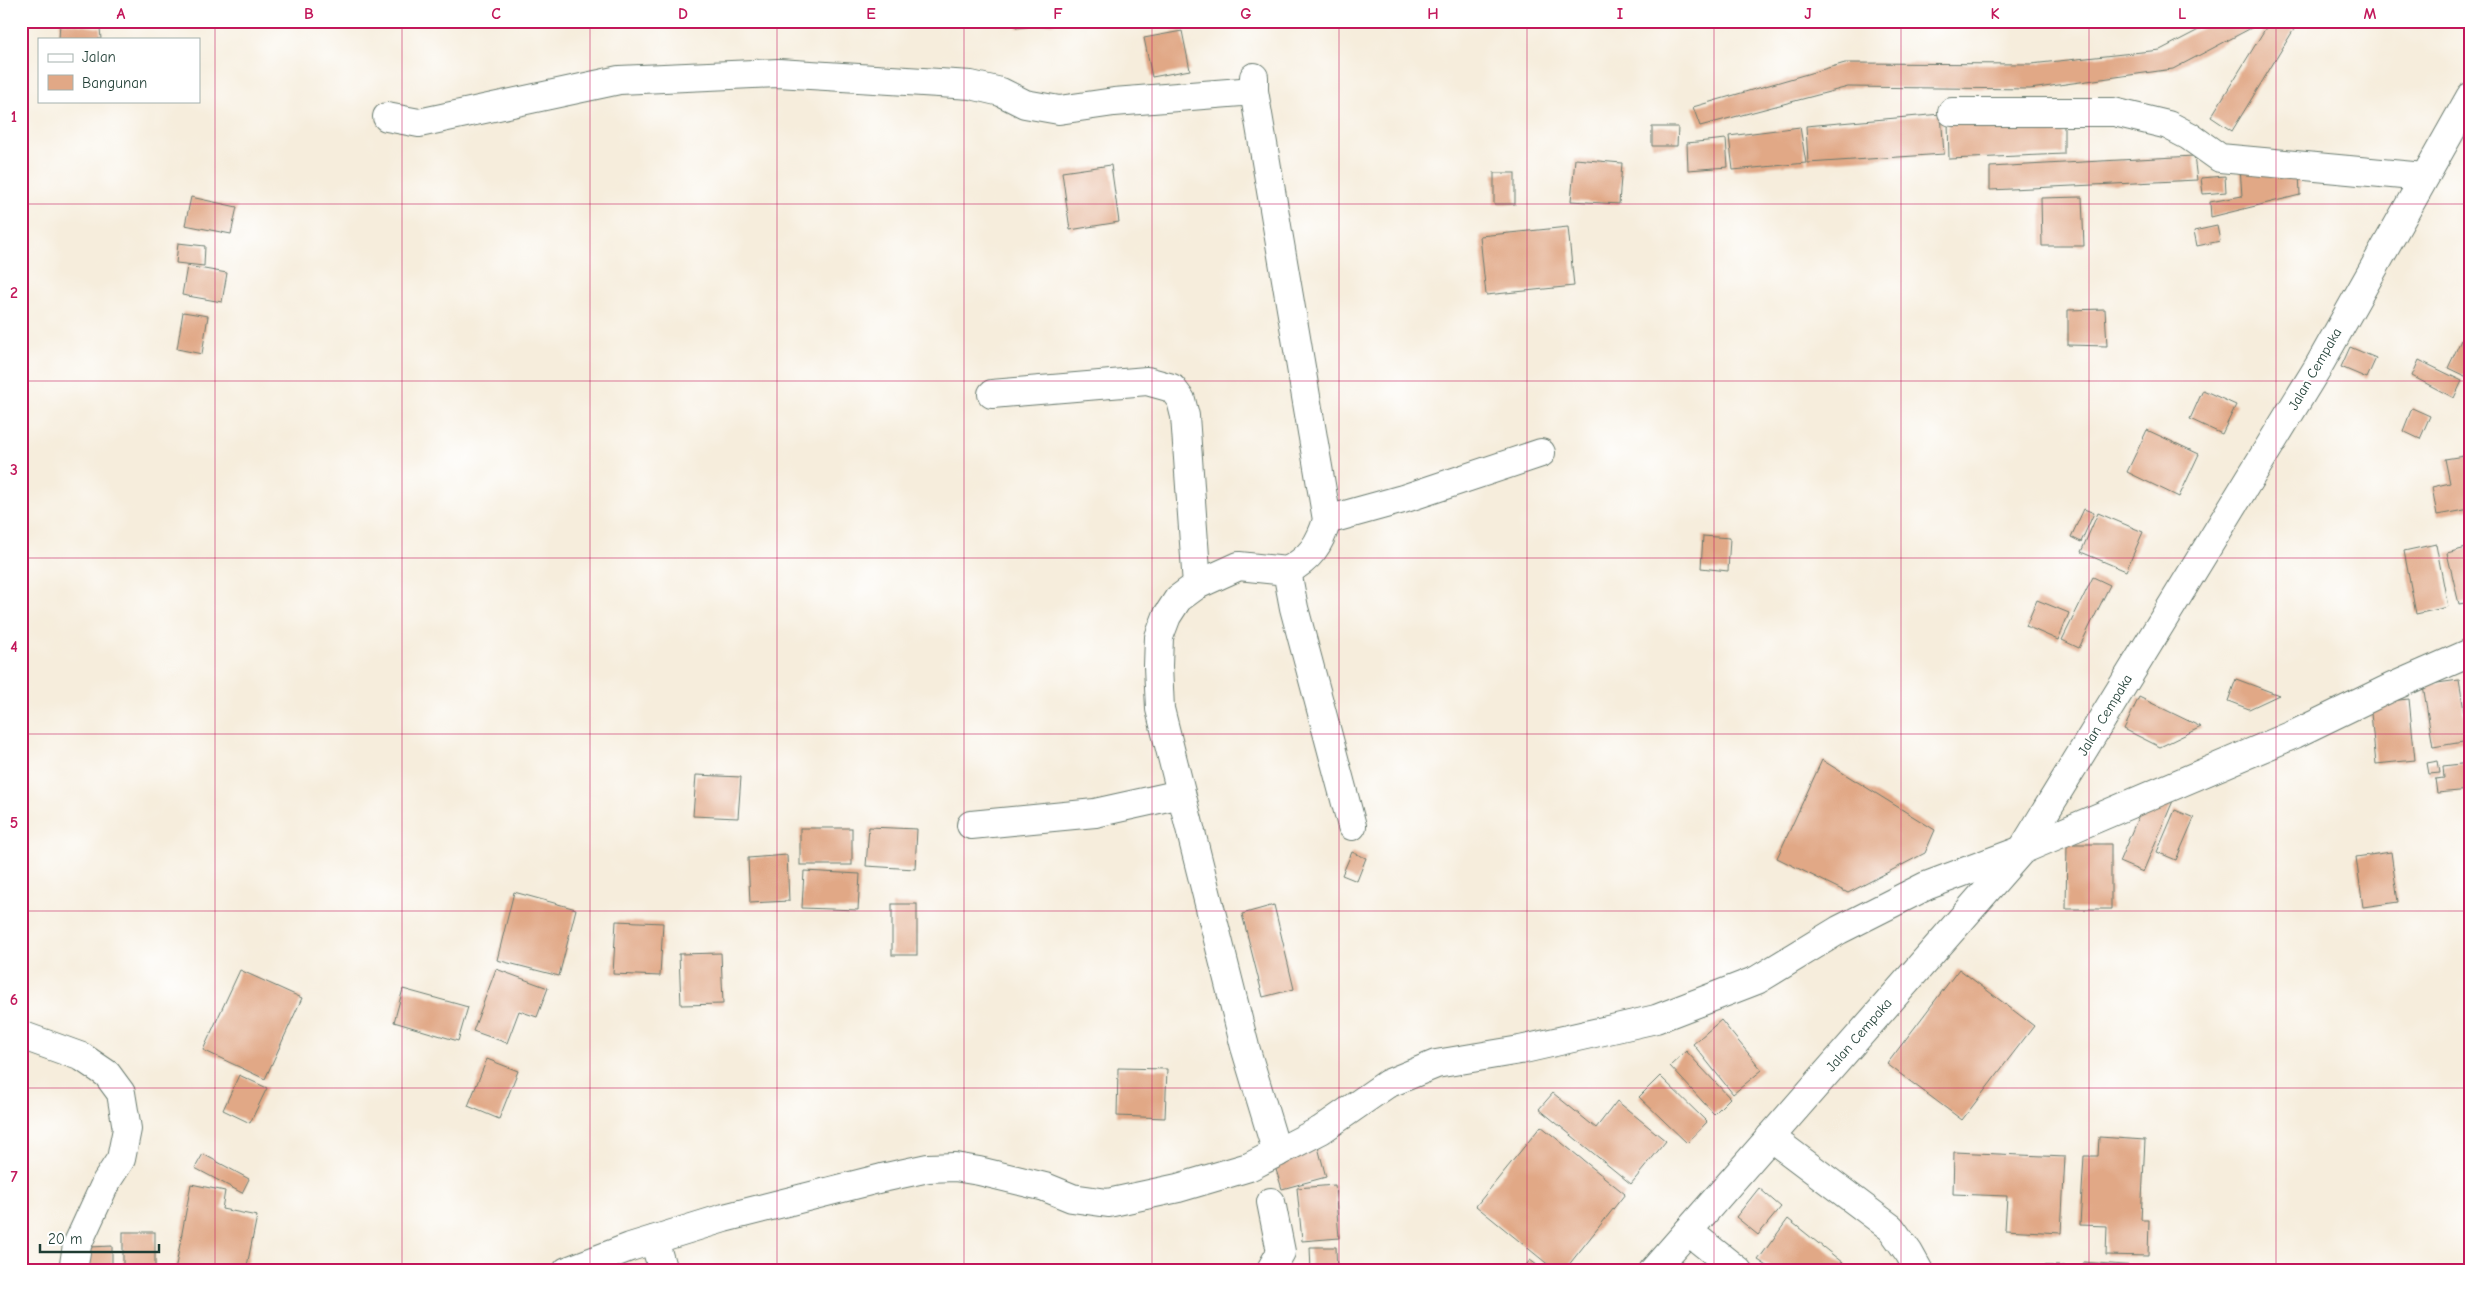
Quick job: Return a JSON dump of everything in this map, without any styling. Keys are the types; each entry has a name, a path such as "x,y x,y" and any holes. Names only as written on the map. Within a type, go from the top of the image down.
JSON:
{"street":[{"path":"387,117 419,123 619,80 778,73 971,85 1001,92 1025,104 1059,110 1254,84 1327,520 1322,538 1313,552 1302,563 1287,571 1239,566 1197,585 1178,599 1167,616 1159,637 1160,709 1245,1047 1277,1153"},
{"name":"Jalan Cempaka","path":"1654,1271 2022,850 2318,366 2470,97"},
{"path":"1952,112 2114,112 2168,126 2189,136 2220,158 2424,178"},
{"path":"992,394 1147,381 1172,388 1181,400 1185,416 1197,585"},
{"path":"1327,520 1403,499 1541,454"},
{"path":"1287,571 1294,608 1352,826"},
{"path":"567,1271 654,1240 724,1218 928,1168 955,1167 980,1171 1044,1187 1072,1198 1108,1202 1178,1188 1249,1166 1321,1130 1387,1084 1436,1064 1520,1050 1656,1018 1758,980 1839,930 1926,886 2022,850 2295,734 2392,687 2470,653"},
{"path":"971,824 1095,813 1181,794"},
{"path":"21,1035 82,1057 107,1074 121,1094 127,1128 121,1159 106,1182 77,1245 73,1271"},
{"path":"1770,1137 1891,1228 1909,1253 1918,1271"},
{"path":"1270,1271 1281,1252 1272,1202"},
{"path":"1688,1231 1738,1271"},
{"path":"654,1240 663,1271"}],"building":[{"path":"1016,21 1056,21 1056,23 1017,28"},
{"path":"2216,21 2255,21 2257,25 2173,69 2030,89 1848,87 1700,126 1693,107 1845,63 2031,64 2160,50"},
{"path":"2270,21 2299,21 2232,131 2211,117"},
{"path":"60,22 100,28 101,38 59,38"},
{"path":"1182,31 1190,70 1152,77 1144,38"},
{"path":"1941,114 1944,154 1808,163 1806,126"},
{"path":"2064,117 2064,154 1949,159 1948,122"},
{"path":"1652,127 1678,127 1677,146 1652,146"},
{"path":"1800,127 1806,163 1733,170 1729,136"},
{"path":"1726,139 1728,167 1688,170 1687,143"},
{"path":"2194,156 2197,180 1990,190 1990,167"},
{"path":"1575,159 1622,163 1619,204 1571,201"},
{"path":"1111,165 1119,222 1070,230 1062,172"},
{"path":"2240,168 2299,172 2300,195 2211,217 2210,202 2242,196"},
{"path":"1494,173 1515,173 1515,204 1494,204"},
{"path":"2225,176 2226,192 2203,194 2201,178"},
{"path":"191,197 237,207 231,234 185,225"},
{"path":"2082,197 2084,246 2042,246 2041,198"},
{"path":"2217,226 2220,241 2197,246 2194,231"},
{"path":"1568,227 1574,286 1486,295 1480,236"},
{"path":"178,243 205,246 204,266 176,263"},
{"path":"187,266 227,273 222,302 182,295"},
{"path":"2105,309 2107,346 2068,345 2068,310"},
{"path":"183,312 208,316 202,354 177,349"},
{"path":"2461,340 2470,344 2470,371 2467,377 2448,368"},
{"path":"2350,347 2376,358 2367,378 2341,367"},
{"path":"2419,360 2462,381 2454,398 2412,376"},
{"path":"2203,390 2236,405 2222,434 2190,419"},
{"path":"2412,408 2430,416 2420,439 2403,431"},
{"path":"2147,430 2199,454 2179,497 2127,472"},
{"path":"2470,455 2470,509 2437,515 2432,487 2450,483 2445,459"},
{"path":"2084,509 2094,513 2081,542 2071,537"},
{"path":"2098,513 2143,532 2126,571 2081,552"},
{"path":"1703,536 1730,538 1728,571 1701,568"},
{"path":"2436,544 2448,607 2416,614 2404,551"},
{"path":"2470,547 2470,602 2459,604 2447,553"},
{"path":"2093,577 2110,585 2079,648 2062,640"},
{"path":"2037,600 2069,613 2058,640 2026,626"},
{"path":"2236,679 2279,695 2249,709 2228,701"},
{"path":"2459,680 2469,741 2433,747 2423,685"},
{"path":"2139,697 2201,727 2160,747 2124,729"},
{"path":"2409,699 2415,760 2376,764 2370,703"},
{"path":"1822,760 1935,830 1925,853 1848,893 1777,858"},
{"path":"2438,761 2440,773 2429,774 2427,763"},
{"path":"2469,763 2470,790 2437,793 2435,779 2444,778 2443,766"},
{"path":"696,775 741,777 738,818 693,816"},
{"path":"2175,796 2143,872 2119,862 2141,810"},
{"path":"2175,810 2194,818 2176,860 2157,852"},
{"path":"869,827 917,829 915,869 866,866"},
{"path":"800,828 852,828 852,865 800,865"},
{"path":"2067,844 2111,844 2111,909 2066,909"},
{"path":"1352,852 1366,858 1357,881 1342,875"},
{"path":"2391,852 2398,902 2363,907 2356,857"},
{"path":"787,855 789,901 750,903 748,858"},
{"path":"804,871 860,874 858,910 802,908"},
{"path":"514,892 576,909 559,976 497,960"},
{"path":"892,904 917,904 917,955 892,955"},
{"path":"1274,905 1294,989 1263,997 1242,914"},
{"path":"616,921 663,923 660,976 613,974"},
{"path":"721,953 723,1004 681,1005 679,954"},
{"path":"496,969 548,988 537,1017 519,1011 507,1043 473,1031"},
{"path":"1959,969 2034,1026 1962,1120 1887,1064"},
{"path":"240,970 302,998 265,1079 203,1050"},
{"path":"403,989 468,1007 458,1041 394,1022"},
{"path":"1721,1020 1762,1070 1733,1094 1693,1044"},
{"path":"1686,1051 1730,1098 1714,1114 1670,1066"},
{"path":"487,1059 518,1071 499,1119 468,1106"},
{"path":"1118,1068 1167,1069 1165,1118 1117,1116"},
{"path":"239,1075 267,1088 250,1123 223,1110"},
{"path":"1660,1076 1707,1122 1687,1143 1639,1097"},
{"path":"1553,1093 1596,1128 1617,1101 1666,1141 1631,1184 1539,1109"},
{"path":"1541,1126 1625,1194 1564,1271 1556,1271 1476,1206"},
{"path":"2099,1137 2145,1140 2141,1220 2149,1220 2148,1256 2106,1255 2107,1226 2080,1225 2084,1156 2098,1156"},
{"path":"1318,1147 1326,1177 1282,1189 1273,1160"},
{"path":"1954,1152 2065,1157 2061,1233 2005,1230 2007,1196 1953,1194"},
{"path":"203,1154 249,1179 242,1193 195,1168"},
{"path":"191,1184 225,1191 222,1209 257,1216 246,1271 175,1271"},
{"path":"1335,1185 1339,1238 1302,1241 1297,1188"},
{"path":"1759,1188 1781,1207 1758,1235 1736,1217"},
{"path":"1788,1219 1853,1271 1775,1271 1758,1260"},
{"path":"123,1232 155,1232 155,1271 123,1271"},
{"path":"112,1246 112,1271 88,1271 88,1247"},
{"path":"1310,1247 1336,1247 1337,1271 1311,1271"},
{"path":"1530,1260 1545,1271 1522,1271"},
{"path":"1709,1261 1722,1271 1702,1271"},
{"path":"2083,1262 2151,1267 2151,1271 2082,1271"},
{"path":"2021,1265 2065,1266 2065,1271 2021,1271"}]}
